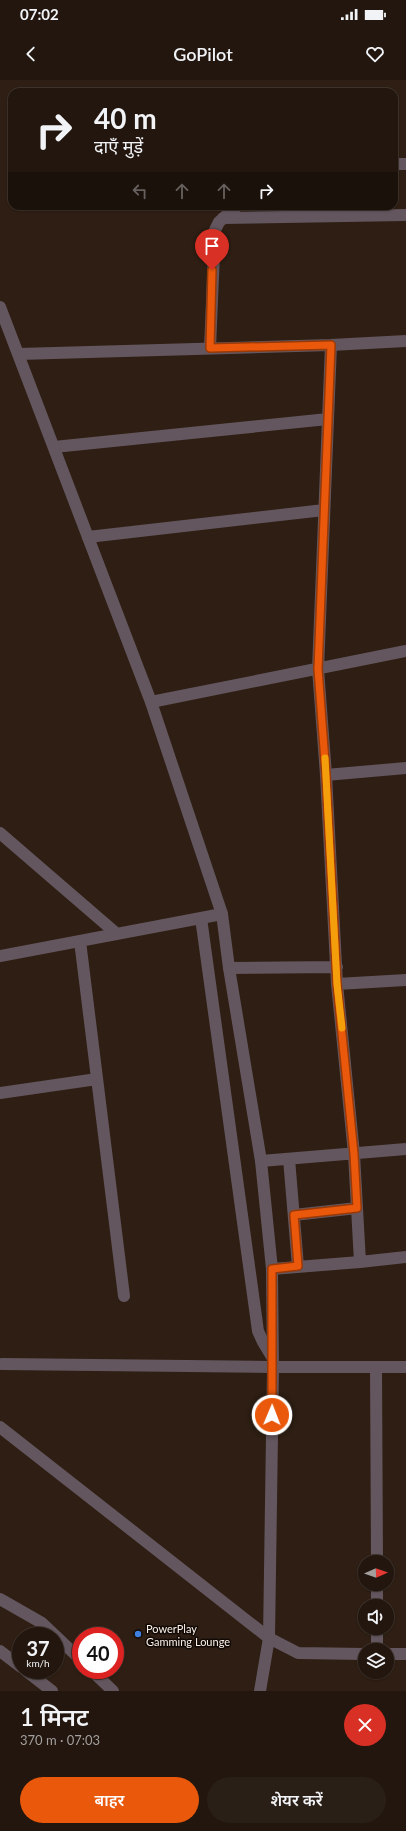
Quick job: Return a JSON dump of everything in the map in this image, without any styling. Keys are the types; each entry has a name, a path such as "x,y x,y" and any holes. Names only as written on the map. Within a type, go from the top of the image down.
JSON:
{"street":[{"path":"210,348 213,238 215,230 223,218 232,210"},
{"path":"223,218 406,215"},
{"path":"0,307 151,702 222,914 229,968 261,1161 272,1269 269,1638 260,1691"},
{"path":"19,354 331,345 406,341"},
{"path":"331,345 318,669 326,775 337,984 354,1154 360,1262"},
{"path":"54,447 328,419"},
{"path":"88,537 324,510"},
{"path":"151,702 406,651"},
{"path":"326,775 406,768"},
{"path":"0,833 117,934"},
{"path":"0,956 222,914"},
{"path":"201,918 258,1331 272,1362"},
{"path":"80,941 124,1296"},
{"path":"229,968 337,967"},
{"path":"337,984 406,980"},
{"path":"0,1093 98,1079"},
{"path":"261,1161 406,1149"},
{"path":"289,1159 298,1266"},
{"path":"294,1215 357,1208"},
{"path":"272,1269 406,1257"},
{"path":"2,1364 272,1362 376,1368 406,1367"},
{"path":"376,1368 377,1555"},
{"path":"0,1427 269,1638 298,1653 358,1654"},
{"path":"0,1599 42,1623 72,1651"},
{"path":"0,1650 12,1660"},
{"path":"394,1654 406,1654"},
{"path":"37,1679 52,1691"},
{"path":"100,1679 113,1691"}],"slow traffic":[{"path":"325,758 337,984 342,1028"}],"place":[{"name":"PowerPlay Gamming Lounge","path":"138,1634"}],"route":[{"path":"212,270 210,348 331,345 318,669 326,775 337,984 354,1154 357,1208 294,1215 298,1266 272,1269 272,1415"}]}
